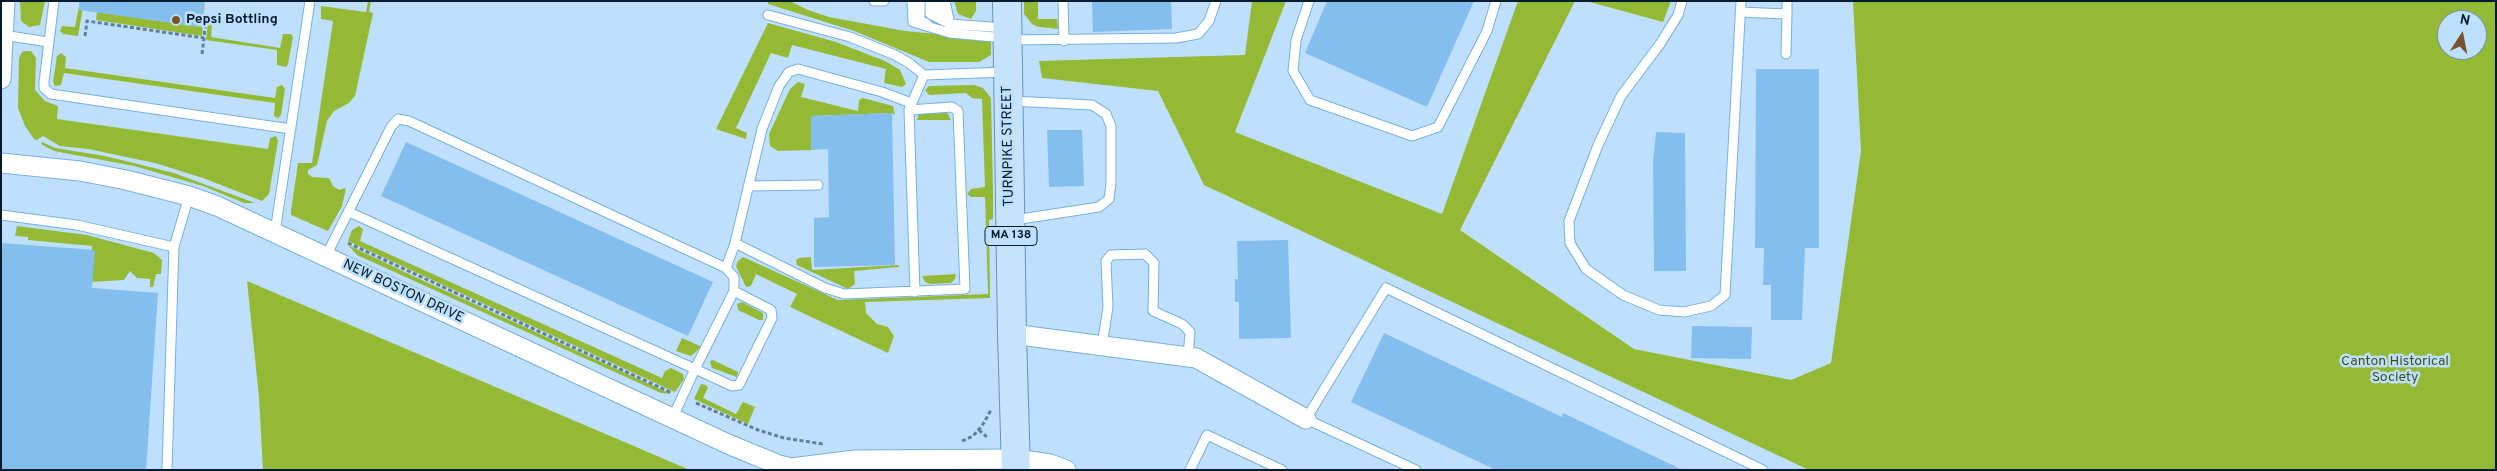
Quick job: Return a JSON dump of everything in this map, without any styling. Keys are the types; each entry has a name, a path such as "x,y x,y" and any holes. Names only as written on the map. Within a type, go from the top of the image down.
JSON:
{"main road":[{"name":"TURNPIKE STREET","path":"1007,1 1016,464"}],"street":[{"path":"1,79 5,1"},
{"name":"NEW BOSTON DRIVE","path":"1,163 80,171 189,196 275,232 672,419 762,459 795,469 856,460 1050,464 1066,470"},
{"path":"1012,334 1196,358 1306,419"}],"lane":[{"path":"54,1 44,88 56,96 291,129"},
{"path":"275,232 310,1"},
{"path":"874,1 884,1"},
{"path":"912,1 913,22 1008,36 1064,41 1176,38 1198,34 1209,21 1216,1"},
{"path":"920,1 921,22 950,28"},
{"path":"930,1 930,14 950,28"},
{"path":"938,1 939,15 950,28"},
{"path":"946,1 950,28"},
{"path":"1063,1 1064,41"},
{"path":"1309,1 1296,40 1293,71 1310,100 1412,136 1438,127 1487,31 1496,1"},
{"path":"1682,1 1678,15 1660,44 1621,96 1598,145 1569,221 1570,243 1586,269 1623,295 1659,310 1684,312 1712,306 1725,295 1741,1"},
{"path":"1786,54 1787,1"},
{"path":"1740,12 1787,14"},
{"path":"768,15 850,37 895,55 924,75 1008,72"},
{"path":"3,35 48,42"},
{"path":"726,268 735,243 762,129 779,86 793,70 882,92 910,106 952,107 958,111 966,289 851,294 835,292 735,243"},
{"path":"915,292 910,106 924,75"},
{"path":"1009,101 1092,105 1106,114 1111,126 1111,183 1109,199 1099,207 1010,221"},
{"path":"326,256 391,126 398,119 402,119 726,268 734,277 734,291 672,419"},
{"path":"748,186 818,185"},
{"path":"167,470 172,361 170,328 176,255 174,247 189,196"},
{"path":"349,212 735,387 742,380 773,314 767,308 734,291"},
{"path":"1,215 77,225 174,247"},
{"path":"1102,346 1108,307 1106,261 1111,255 1145,254 1154,263 1153,311 1182,324 1190,332 1188,357"},
{"path":"1416,470 1306,419 1386,288 1763,470"},
{"path":"1190,470 1207,435 1282,470"}],"path":[{"path":"202,54 206,18"},
{"path":"85,36 87,21 204,38"},
{"path":"348,243 672,393"},
{"path":"696,403 758,430 796,440 828,445"},
{"path":"955,442 973,436 979,430 991,410"},
{"path":"979,430 987,437"}],"green space":[{"path":"20,1 45,1 40,25 29,27 21,21"},
{"path":"80,1 84,1 78,36 63,34 60,31 62,26 75,27"},
{"path":"205,1 202,36 96,20 97,12 201,27"},
{"path":"368,1 371,1 369,12 373,13 355,96 349,103 334,111 327,121 317,165 308,170 308,174 312,177 329,178 333,186 339,190 346,188 342,206 328,231 291,215 298,163 312,163 333,21 321,19 321,6 366,12"},
{"path":"768,1 790,1 829,17 905,31 991,39 991,55 979,62 929,62 854,31 768,4"},
{"path":"954,1 976,1 976,11 971,19 958,14"},
{"path":"1024,1 1038,1 1038,19 1057,19 1058,29 1039,27 1032,24 1024,14"},
{"name":"Canton Historical Society","path":"1252,1 1286,1 1235,132 1442,214 1518,1 1575,1 1460,230 1634,349 1791,380 1831,363 1861,151 1853,1 2496,1 2496,470 1809,470 1204,185 1158,91 1042,78 1039,61 1245,55"},
{"path":"1586,1 1671,1 1663,22"},
{"path":"208,22 212,26 211,37 280,48 283,34 291,34 293,37 288,64 286,67 277,65 277,50 206,40"},
{"path":"768,23 836,42 885,61 900,70 906,84 902,87 884,83 886,69 792,45 788,58 771,53 736,128 747,133 746,139 716,129"},
{"path":"31,51 36,58 35,90 45,101 58,106 57,119 268,149 270,138 276,136 278,141 269,194 262,201 203,178 155,163 88,149 60,146 43,136 37,140 34,139 25,126 18,108 19,58 22,52"},
{"path":"61,53 66,57 65,68 275,98 277,87 282,85 285,89 281,115 278,118 274,116 275,103 64,73 61,85 55,86 53,82 57,56"},
{"path":"798,82 805,84 801,97 858,111 859,100 863,98 893,106 895,115 892,113 811,116 811,150 778,151 770,146 769,134 790,89"},
{"path":"974,85 983,88 991,98 993,219 989,220 990,298 865,302 866,313 877,324 888,327 894,336 888,353 790,307 797,294 756,274 751,286 746,287 736,266 743,257 838,300 988,294 985,197 971,197 967,194 971,189 985,187 982,99 972,98 966,93 929,95 925,90 929,86"},
{"path":"943,112 948,114 951,120 917,120 919,113"},
{"path":"42,142 55,148 105,156 174,173 255,203 244,203 203,186 134,166 54,151 41,144"},
{"path":"17,226 87,235 154,253 162,260 161,274 156,274 153,287 150,287 150,279 137,278 130,271 124,280 90,282 92,246 28,240 28,237 15,236"},
{"path":"359,226 363,229 360,241 662,378 665,371 671,368 683,374 684,379 675,392 348,241 352,230"},
{"path":"348,245 671,394 661,393 357,255"},
{"path":"811,257 812,270 898,265 899,267 854,271 855,284 848,289 797,265 796,260 799,258"},
{"path":"956,274 955,279 951,283 930,284 925,282 922,276"},
{"path":"247,281 690,470 263,470 259,397"},
{"path":"742,302 763,313 763,320 738,310 737,304"},
{"path":"682,338 700,346 699,349 691,356 676,351"},
{"path":"713,360 738,372 737,377 712,368 710,361"},
{"path":"701,384 706,385 708,388 703,398 736,414 743,402 755,407 748,424 694,399"}],"building":[{"name":"Pepsi Bottling","path":"79,1 205,1 201,27 79,10"},
{"path":"1092,1 1171,1 1172,29 1093,32"},
{"path":"1327,1 1474,1 1427,107 1305,53"},
{"path":"1756,69 1819,69 1819,248 1805,248 1802,320 1771,320 1771,285 1763,285 1764,248 1755,248"},
{"path":"892,113 895,265 814,267 814,218 829,217 828,149 811,150 811,116"},
{"path":"1047,130 1082,130 1084,186 1049,187"},
{"path":"1656,132 1685,133 1686,271 1654,271 1653,163"},
{"path":"406,142 713,282 688,336 381,196"},
{"path":"1288,240 1291,338 1239,339 1239,302 1235,302 1235,279 1238,279 1237,241"},
{"path":"1,243 95,250 92,288 158,293 146,470 1,470"},
{"path":"1692,326 1752,327 1751,359 1691,358"},
{"path":"1384,333 1562,417 1563,413 1683,470 1496,470 1351,402"}],"place":[{"name":"Pepsi Bottling","path":"176,20"}]}
